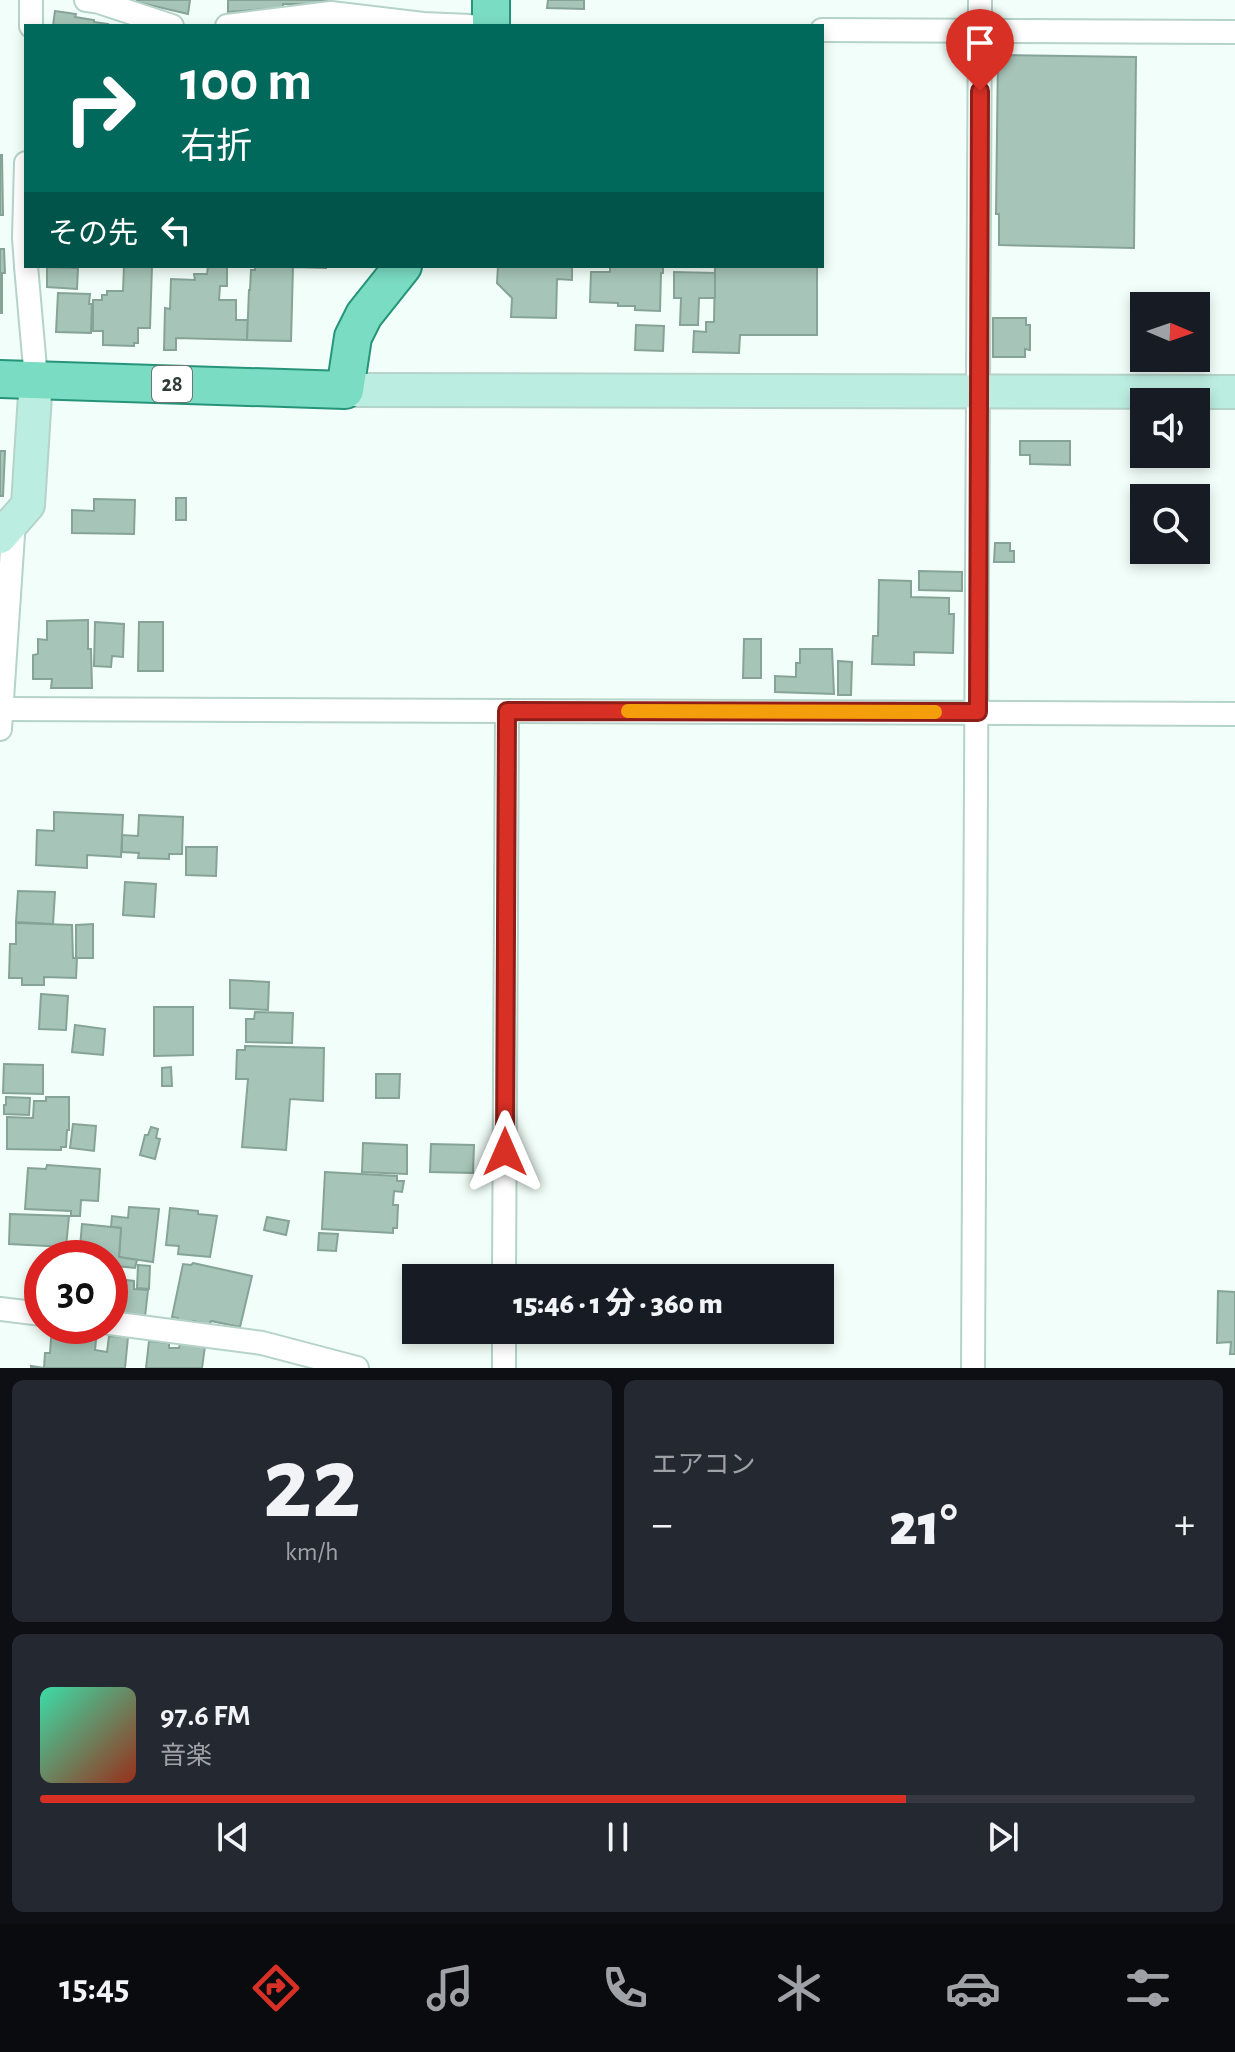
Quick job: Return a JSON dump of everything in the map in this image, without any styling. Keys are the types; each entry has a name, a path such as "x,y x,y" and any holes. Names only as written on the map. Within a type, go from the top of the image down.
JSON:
{"main road":[{"path":"491,0 491,24"},
{"path":"345,390 353,337 364,315 401,268"},
{"name":"28","path":"0,379 345,390"}],"street":[{"path":"31,0 31,24"},
{"path":"86,0 166,24"},
{"path":"973,1368 980,0"},
{"path":"243,24 331,13 423,24"},
{"path":"824,30 1235,32"},
{"path":"0,729 5,526 28,505 36,379 26,268"},
{"path":"345,390 1235,392"},
{"path":"1,709 1235,714"},
{"path":"504,1264 507,711"},
{"path":"0,1309 24,1312"},
{"path":"128,1325 262,1343 357,1368"},
{"path":"504,1344 504,1368"}],"building":[{"path":"137,0 190,0 188,14"},
{"path":"228,0 331,0 332,4 283,4 283,8 228,12"},
{"path":"548,0 584,0 584,9 547,8"},
{"path":"55,11 108,24 53,24"},
{"path":"998,55 1136,57 1134,248 999,245 999,214 996,214"},
{"path":"2,155 3,215 0,215"},
{"path":"0,249 4,249 5,273 2,273 2,313 0,313"},
{"path":"47,268 78,268 77,289 47,287"},
{"path":"124,268 152,268 150,328 138,328 138,343 134,346 103,345 103,331 93,331 93,300 102,300 102,295 107,295 107,291 123,291"},
{"path":"208,268 227,268 227,286 220,286 219,300 236,300 236,320 248,320 247,340 176,338 176,350 164,350 165,308 170,309 171,279 195,280 194,274 207,274"},
{"path":"293,268 291,341 247,340 251,270"},
{"path":"498,268 572,268 572,280 557,279 556,318 511,317 512,298 497,283"},
{"path":"610,268 663,268 660,311 635,310 635,306 618,306 618,303 590,302 591,272 610,272"},
{"path":"715,268 817,268 817,335 740,335 739,353 693,352 694,331 706,332 706,322 714,322"},
{"path":"674,272 715,273 715,298 699,298 698,325 680,325 681,298 674,298"},
{"path":"58,293 90,294 91,333 56,332"},
{"path":"993,318 1026,318 1026,325 1030,325 1030,350 1025,349 1025,357 993,357"},
{"path":"636,325 664,326 663,351 635,350"},
{"path":"1020,441 1070,441 1070,465 1030,464 1030,455 1020,455"},
{"path":"0,451 5,451 3,496 0,496"},
{"path":"176,498 186,498 186,520 176,520"},
{"path":"94,499 135,500 134,534 72,533 72,510 94,511"},
{"path":"995,543 1010,543 1014,562 994,562"},
{"path":"919,571 962,572 962,591 919,590"},
{"path":"879,580 911,581 911,597 949,598 949,614 954,614 953,653 914,652 914,665 872,664 873,636 878,636"},
{"path":"88,620 92,688 51,688 52,679 33,679 33,655 38,654 38,639 47,640 47,621"},
{"path":"95,622 124,624 123,657 112,656 111,667 94,666"},
{"path":"139,622 163,622 163,671 138,671"},
{"path":"744,639 761,639 761,678 743,678"},
{"path":"800,649 832,649 834,694 775,692 775,676 796,677"},
{"path":"838,661 852,662 851,695 838,695"},
{"path":"54,812 123,815 121,857 87,855 87,868 36,865 37,830 54,831"},
{"path":"139,815 183,817 182,854 169,854 169,859 138,858 139,853 122,852 122,835 138,836"},
{"path":"186,847 217,847 216,876 186,875"},
{"path":"125,882 156,884 154,917 123,915"},
{"path":"18,891 55,892 53,924 16,922"},
{"path":"16,923 72,925 73,958 77,958 76,978 44,977 44,985 22,985 22,978 9,978 10,944 16,944"},
{"path":"93,924 93,958 76,958 76,925"},
{"path":"230,980 269,982 268,1010 230,1008"},
{"path":"41,994 68,996 66,1030 39,1029"},
{"path":"154,1007 193,1007 193,1055 154,1056"},
{"path":"255,1012 293,1013 292,1043 246,1042 246,1019 254,1019"},
{"path":"75,1025 105,1029 103,1055 72,1052"},
{"path":"245,1046 324,1048 323,1101 290,1099 286,1150 242,1147 248,1079 236,1079 237,1050 245,1050"},
{"path":"4,1064 43,1065 43,1094 3,1093"},
{"path":"171,1067 172,1086 162,1086 162,1068"},
{"path":"376,1074 400,1074 399,1098 376,1098"},
{"path":"6,1097 30,1098 29,1115 4,1114"},
{"path":"46,1097 69,1097 66,1147 61,1147 61,1150 7,1149 7,1117 33,1118 34,1101 46,1101"},
{"path":"73,1124 96,1126 94,1151 70,1148"},
{"path":"151,1127 158,1129 156,1138 160,1139 155,1159 140,1155 145,1135"},
{"path":"363,1143 407,1145 407,1174 362,1172"},
{"path":"431,1144 474,1145 473,1173 430,1172"},
{"path":"47,1165 100,1169 98,1201 81,1200 80,1216 71,1216 71,1211 25,1209 28,1168 46,1169"},
{"path":"325,1172 397,1176 397,1181 404,1181 402,1192 394,1191 393,1205 398,1205 397,1228 393,1228 393,1233 322,1229"},
{"path":"129,1207 159,1209 153,1262 128,1258 128,1240 120,1240 121,1228 111,1227 112,1216 128,1218"},
{"path":"170,1208 217,1216 210,1257 178,1254 179,1246 166,1245"},
{"path":"10,1214 69,1216 67,1240 24,1240 24,1245 9,1244"},
{"path":"267,1217 289,1221 286,1235 264,1230"},
{"path":"82,1224 121,1228 120,1240 81,1240"},
{"path":"319,1233 338,1234 336,1251 318,1250"},
{"path":"128,1258 137,1260 135,1268 128,1267"},
{"path":"193,1263 252,1276 240,1327 211,1321 209,1325 193,1321 191,1326 172,1317 183,1264"},
{"path":"138,1265 150,1266 149,1289 137,1288"},
{"path":"128,1280 134,1281 134,1289 148,1290 145,1317 128,1316"},
{"path":"1218,1291 1235,1292 1235,1354 1230,1354 1231,1342 1217,1343"},
{"path":"149,1341 169,1343 169,1348 179,1348 180,1343 205,1346 202,1368 146,1368"},
{"path":"51,1344 96,1344 95,1350 107,1352 108,1344 127,1344 125,1368 44,1368 45,1353 50,1353"}],"slow traffic":[{"path":"628,711 935,712"}],"route":[{"path":"505,1152 507,711 978,712 980,91"}]}
